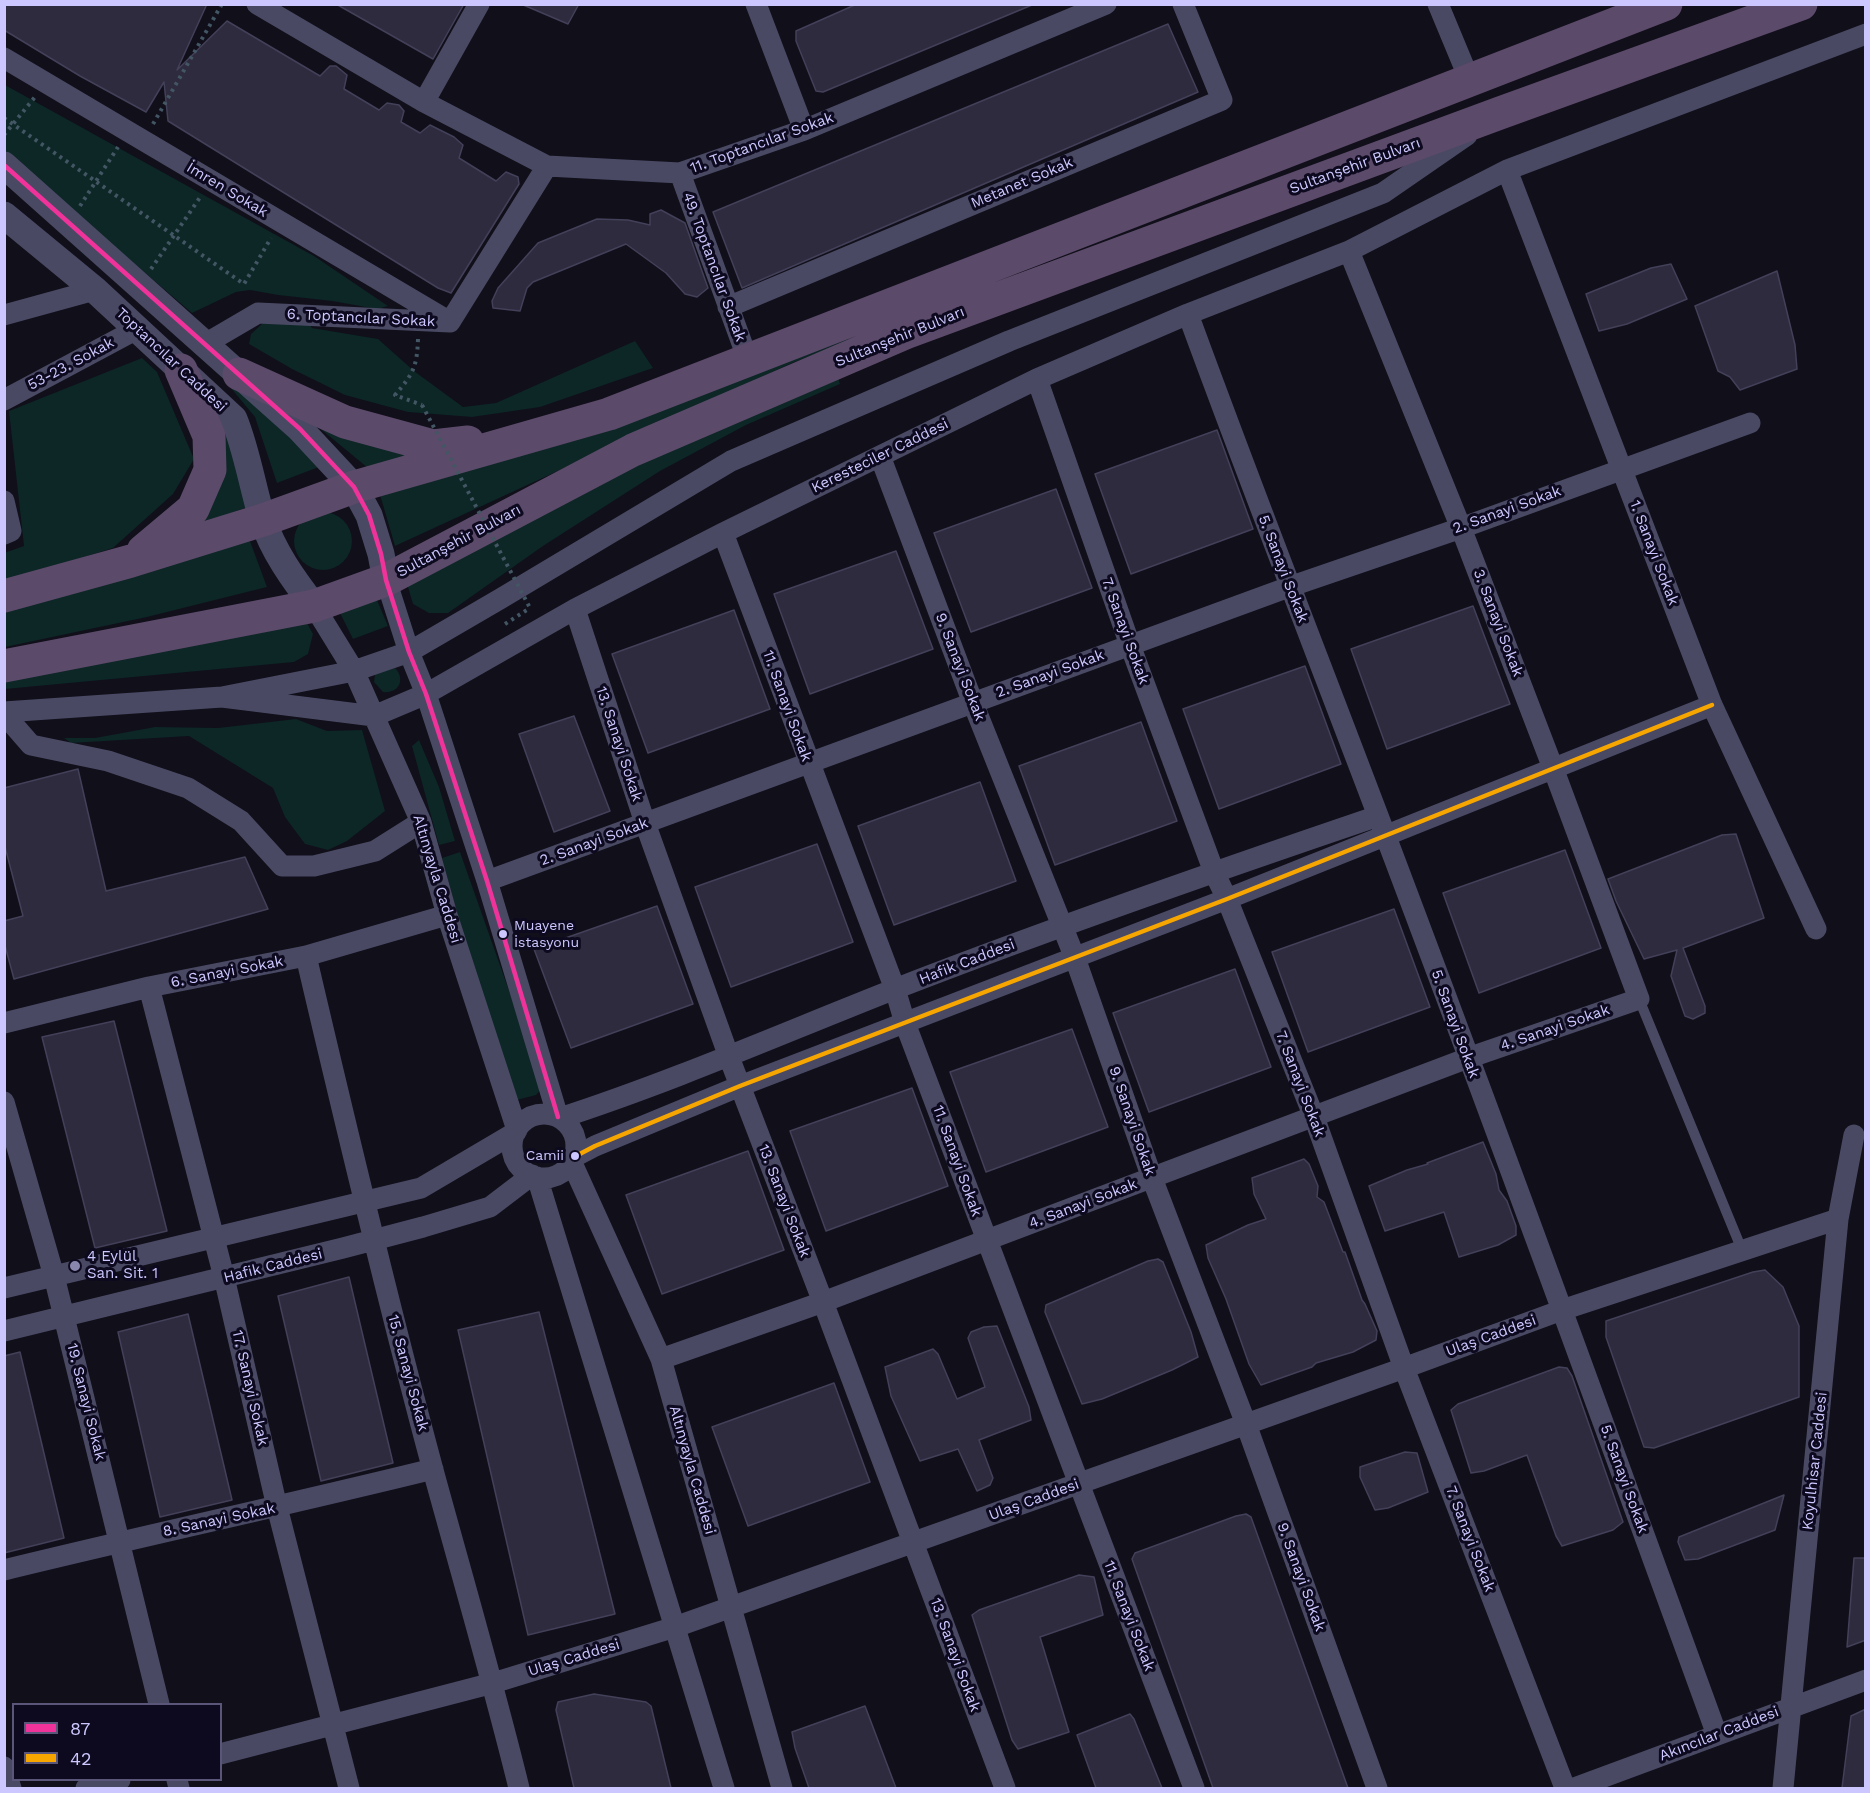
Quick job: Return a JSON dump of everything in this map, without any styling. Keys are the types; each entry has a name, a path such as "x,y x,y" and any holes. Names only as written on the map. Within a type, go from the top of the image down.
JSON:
{"highway":[{"path":"4,596 131,561 263,520 354,487 609,414 1666,4"},
{"name":"Sultanşehir Bulvarı","path":"4,666 314,606 386,580 633,450 905,333 1801,4"},
{"path":"131,561 193,509 210,470 209,436 181,370"},
{"path":"239,374 345,422 433,446 529,437"}],"street":[{"name":"11. Toptancılar Sokak","path":"257,4 424,102 547,166 680,173 804,130 1106,4"},
{"path":"424,102 479,4"},
{"path":"756,4 804,130"},
{"name":"Metanet Sokak","path":"728,307 1222,100 1183,4"},
{"path":"1438,4 1470,81"},
{"name":"Keresteciler Caddesi","path":"374,716 426,694 574,609 723,533 1037,379 1188,314 1348,251 1507,170 1866,34"},
{"name":"İmren Sokak","path":"4,58 450,322"},
{"path":"4,713 222,697 354,671 409,652 730,461 1009,341 1383,193 1500,113"},
{"path":"4,165 300,429 354,487 369,515 386,580 487,881 559,1117"},
{"name":"6. Toptancılar Sokak","path":"205,344 258,312 450,322 547,166"},
{"name":"1. Sanayi Sokak","path":"1507,170 1712,705 1816,929"},
{"name":"49. Toptancılar Sokak","path":"680,173 747,360"},
{"name":"Toptancılar Caddesi","path":"4,214 137,328 234,419 242,439 263,520 287,572 314,606"},
{"name":"3. Sanayi Sokak","path":"1348,251 1461,528 1639,999"},
{"path":"4,315 94,290"},
{"name":"5. Sanayi Sokak","path":"1188,314 1562,1310 1717,1735"},
{"name":"53-23. Sokak","path":"4,400 137,328"},
{"name":"7. Sanayi Sokak","path":"1037,379 1130,645 1214,872 1227,899 1314,1117 1404,1368 1565,1788"},
{"name":"2. Sanayi Sokak","path":"487,881 1290,586 1461,528 1750,423"},
{"name":"9. Sanayi Sokak","path":"880,456 973,703 1075,958 1152,1178 1245,1424 1377,1788"},
{"path":"4,501 11,531 4,534"},
{"name":"11. Sanayi Sokak","path":"723,533 895,989 905,1023 986,1240 1194,1788"},
{"name":"Altınyayla Caddesi","path":"314,606 354,671 421,822 447,915 516,1131"},
{"name":"13. Sanayi Sokak","path":"574,609 645,823 729,1057 1005,1788"},
{"path":"222,697 374,716"},
{"name":"Hafik Caddesi","path":"559,1117 729,1057 895,989 1214,872 1381,825 1553,768 1712,705"},
{"path":"4,713 31,745 108,761 188,788 242,821 282,866 314,866 375,851 421,822"},
{"name":"Hafik Caddesi","path":"573,1160 595,1146 740,1086 1227,899 1381,825"},
{"name":"6. Sanayi Sokak","path":"4,1023 149,987 306,956 447,915"},
{"name":"15. Sanayi Sokak","path":"306,956 363,1201 433,1469 493,1683 519,1788"},
{"name":"17. Sanayi Sokak","path":"149,987 225,1277 277,1507 349,1788"},
{"name":"4. Sanayi Sokak","path":"661,1359 823,1302 1468,1058 1639,999"},
{"name":"19. Sanayi Sokak","path":"4,1102 54,1276 159,1703"},
{"path":"4,1288 421,1188 516,1131 527,1119 538,1114 559,1117 569,1125 576,1146 573,1160 564,1171 554,1176 534,1176 515,1160 512,1143 516,1131"},
{"name":"Koyulhisar Caddesi","path":"1783,1788 1838,1219 1854,1135"},
{"name":"Altınyayla Caddesi","path":"573,1160 661,1359 782,1788"},
{"path":"534,1176 724,1788"},
{"name":"Hafik Caddesi","path":"4,1331 374,1240 490,1207 534,1176"},
{"name":"Ulaş Caddesi","path":"222,1753 493,1683 675,1627 1562,1310 1838,1219"},
{"name":"8. Sanayi Sokak","path":"4,1569 433,1469"},
{"name":"Akıncılar Caddesi","path":"1574,1788 1866,1680"},
{"path":"4,1767 11,1788"},
{"path":"86,1788 112,1781"}],"lane":[{"path":"1639,999 1742,1250"}],"path":[{"path":"69,224 96,182 136,136 222,4"},
{"path":"4,135 47,83"},
{"path":"4,118 244,284 281,222"},
{"path":"139,285 212,181"},
{"path":"418,320 417,359 408,380 395,395 422,405 530,608"}],"green space":[{"path":"5,85 314,256 388,306 377,309 250,290 236,292 192,313 5,153"},
{"path":"952,300 792,363 395,546 378,488"},
{"path":"307,320 312,328 378,339 414,371 463,407 496,403 635,341 653,368 540,407 472,417 408,412 345,395 292,369 249,344 251,334 264,322"},
{"path":"142,358 157,372 194,459 173,494 113,548 5,582 4,553 24,546 9,411"},
{"path":"836,372 840,384 746,425 660,471 543,546 448,613 429,613 413,604 407,584 414,569"},
{"path":"225,381 278,421 324,465 277,483 255,417"},
{"path":"224,419 248,507 203,523"},
{"path":"311,421 427,459 374,473"},
{"path":"323,512 334,514 347,525 352,541 350,552 339,565 323,570 312,568 299,557 294,541 296,530 307,517"},
{"path":"247,533 267,587 147,617 5,647 4,613"},
{"path":"374,593 388,626 353,639 337,607"},
{"path":"305,619 313,634 308,654 294,662 5,689 4,674"},
{"path":"395,668 400,677 399,685 393,691 383,692 374,682 375,674"},
{"path":"296,719 327,731 362,730 385,811 347,841 328,850 305,844 285,817 273,788 189,736 71,743 64,738 95,738 155,727 218,728"},
{"path":"419,740 439,787 455,841 439,845 412,746"},
{"path":"460,852 543,1087 536,1095 509,1102 442,858"}],"building":[{"path":"4,4 207,4 177,70 227,21 320,76 330,66 336,66 347,75 344,89 379,110 387,103 399,105 404,111 401,122 420,133 430,125 454,137 463,145 459,158 496,181 506,172 518,177 519,184 451,293 438,288 168,121 164,82 146,112 80,76 4,30"},
{"path":"336,4 464,4 433,59"},
{"path":"521,4 579,4 568,24"},
{"path":"857,4 1032,5 823,92 816,91 796,41 796,31"},
{"path":"1168,24 1198,92 742,288 713,212"},
{"path":"661,210 685,223 708,288 697,297 685,294 666,273 626,244 533,282 527,288 520,311 493,308 492,301 498,288 538,243 597,219 628,220 650,225 650,214"},
{"path":"1671,264 1687,299 1627,324 1599,331 1586,294 1651,268"},
{"path":"1777,271 1795,345 1797,369 1740,390 1730,377 1718,371 1695,306"},
{"path":"1217,430 1253,529 1131,574 1095,474"},
{"path":"1056,489 1092,588 971,632 934,533"},
{"path":"896,551 933,649 810,694 774,594"},
{"path":"1473,606 1510,704 1387,749 1351,649"},
{"path":"734,610 770,709 648,753 612,654"},
{"path":"1305,666 1341,764 1219,809 1183,709"},
{"path":"574,716 610,811 554,832 519,734"},
{"path":"1141,722 1177,821 1055,865 1019,766"},
{"path":"78,769 106,891 245,857 268,909 14,979 4,942 4,921 23,916 4,843 4,788"},
{"path":"980,782 1016,881 894,925 858,826"},
{"path":"1736,834 1764,918 1683,948 1705,1006 1705,1013 1693,1019 1685,1016 1671,976 1677,950 1644,959 1608,879 1722,835"},
{"path":"817,844 853,942 731,987 695,887"},
{"path":"1565,850 1601,948 1479,993 1443,893"},
{"path":"657,906 693,1004 571,1048 534,949"},
{"path":"1394,909 1430,1007 1308,1052 1272,952"},
{"path":"1235,969 1271,1067 1149,1112 1113,1013"},
{"path":"114,1021 167,1231 95,1248 42,1037"},
{"path":"1072,1029 1108,1127 986,1172 950,1072"},
{"path":"912,1088 948,1186 826,1231 790,1131"},
{"path":"1483,1142 1496,1174 1499,1190 1507,1201 1516,1226 1516,1235 1498,1245 1459,1257 1444,1212 1385,1231 1369,1186"},
{"path":"748,1151 784,1250 662,1294 626,1195"},
{"path":"1304,1159 1309,1164 1318,1186 1317,1197 1324,1202 1362,1300 1377,1331 1376,1340 1353,1352 1316,1363 1312,1367 1261,1385 1249,1364 1226,1299 1208,1258 1206,1245 1266,1219 1254,1194 1252,1178"},
{"path":"1158,1259 1163,1262 1191,1332 1198,1357 1102,1399 1082,1404 1045,1312 1046,1305 1148,1261"},
{"path":"1765,1270 1783,1287 1799,1326 1799,1397 1654,1448 1644,1447 1606,1337 1606,1321"},
{"path":"349,1277 393,1463 321,1481 278,1296"},
{"path":"539,1312 615,1614 528,1635 458,1330"},
{"path":"188,1314 232,1500 160,1517 118,1332"},
{"path":"997,1326 1029,1407 1031,1420 979,1440 993,1478 990,1485 977,1491 958,1449 920,1461 891,1396 885,1367 933,1349 938,1354 957,1399 985,1387 968,1338 971,1332 984,1327"},
{"path":"20,1352 64,1538 4,1553 4,1356"},
{"path":"1559,1367 1567,1368 1572,1376 1623,1522 1613,1530 1562,1546 1556,1536 1527,1455 1484,1471 1471,1473 1451,1410 1458,1404"},
{"path":"834,1383 870,1482 748,1526 712,1427"},
{"path":"1405,1452 1417,1453 1428,1492 1388,1508 1375,1510 1360,1477 1360,1467"},
{"path":"1784,1495 1775,1530 1698,1559 1685,1560 1678,1542 1679,1537"},
{"path":"1246,1514 1251,1517 1348,1788 1213,1788 1132,1559 1135,1553"},
{"path":"1854,1558 1866,1558 1866,1640 1847,1647"},
{"path":"1079,1575 1094,1577 1103,1615 1040,1637 1069,1732 1018,1749 1012,1740 972,1615 979,1610"},
{"path":"594,1694 646,1702 651,1706 671,1788 574,1788 556,1710 558,1702"},
{"path":"865,1706 896,1788 809,1788 792,1732"},
{"path":"1866,1709 1866,1788 1842,1788 1851,1716"},
{"path":"1130,1714 1162,1788 1096,1788 1077,1735"}],"transit line":[{"name":"87","path":"4,165 300,429 354,487 369,515 386,580 487,881 558,1117"},
{"name":"42","path":"574,1157 595,1146 740,1086 1227,899 1712,705"}],"place":[{"name":"Muayene İstasyonu","path":"503,934"},
{"name":"Camii","path":"575,1156"},
{"name":"4 Eylül San. Sit. 1","path":"75,1266"}]}
